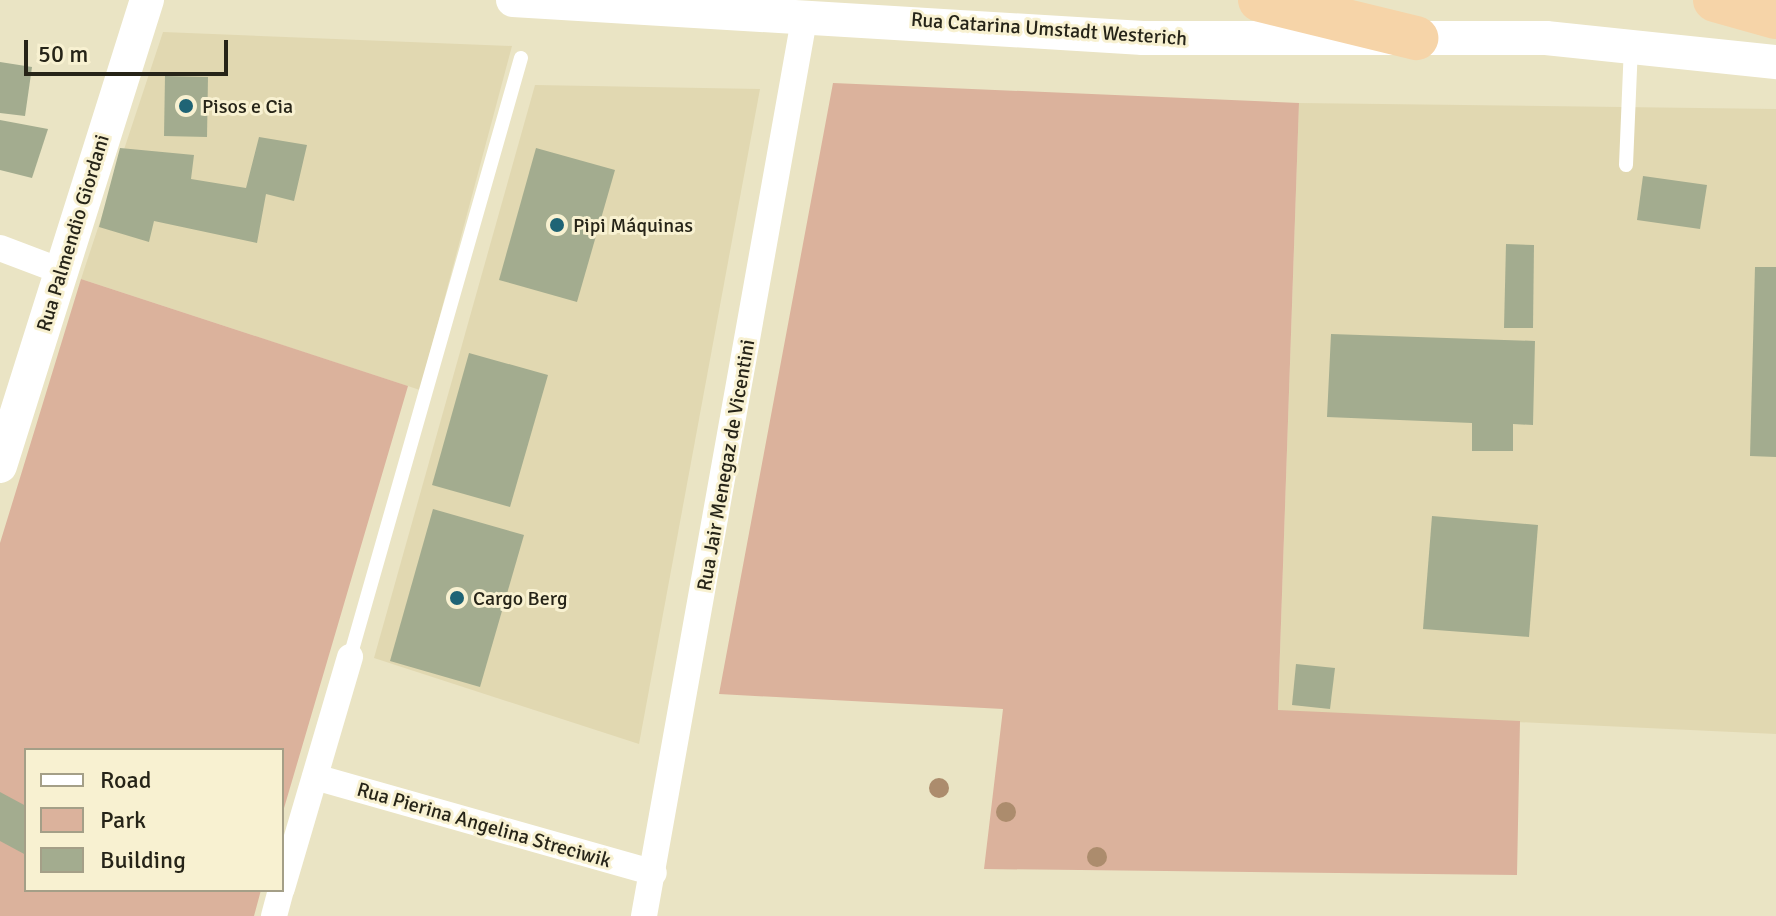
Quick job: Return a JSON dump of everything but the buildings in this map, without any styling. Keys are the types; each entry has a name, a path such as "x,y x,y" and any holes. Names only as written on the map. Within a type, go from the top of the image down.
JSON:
{"highway":[{"path":"1260,0 1416,38"},
{"path":"1715,0 1776,17"}],"street":[{"name":"Rua Palmendio Giordani","path":"0,466 147,0"},
{"name":"Rua Catarina Umstadt Westerich","path":"513,0 805,14 1143,38 1416,38 1631,45 1776,62"},
{"name":"Rua Jair Menegaz de Vicentini","path":"644,916 805,14"},
{"path":"0,248 61,271"},
{"path":"284,882 350,657"},
{"name":"Rua Pierina Angelina Streciwik","path":"315,777 654,873"},
{"path":"274,916 281,892"}],"lane":[{"path":"1626,165 1631,45"},
{"path":"350,657 521,58"}],"shaded area":[{"path":"163,32 512,46 420,390 81,279"},
{"path":"535,85 760,89 639,744 374,658"},
{"path":"1299,103 1776,109 1776,734 1278,711"}],"green space":[{"path":"833,83 1299,103 1278,710 1520,721 1517,875 984,869 1003,709 719,694"},
{"path":"81,279 408,386 284,808 284,748 24,748 24,892 260,892 254,916 0,916 0,543"}],"place":[{"name":"Pisos e Cia","path":"186,106"},
{"name":"Pipi Máquinas","path":"557,225"},
{"name":"Cargo Berg","path":"457,598"}]}
